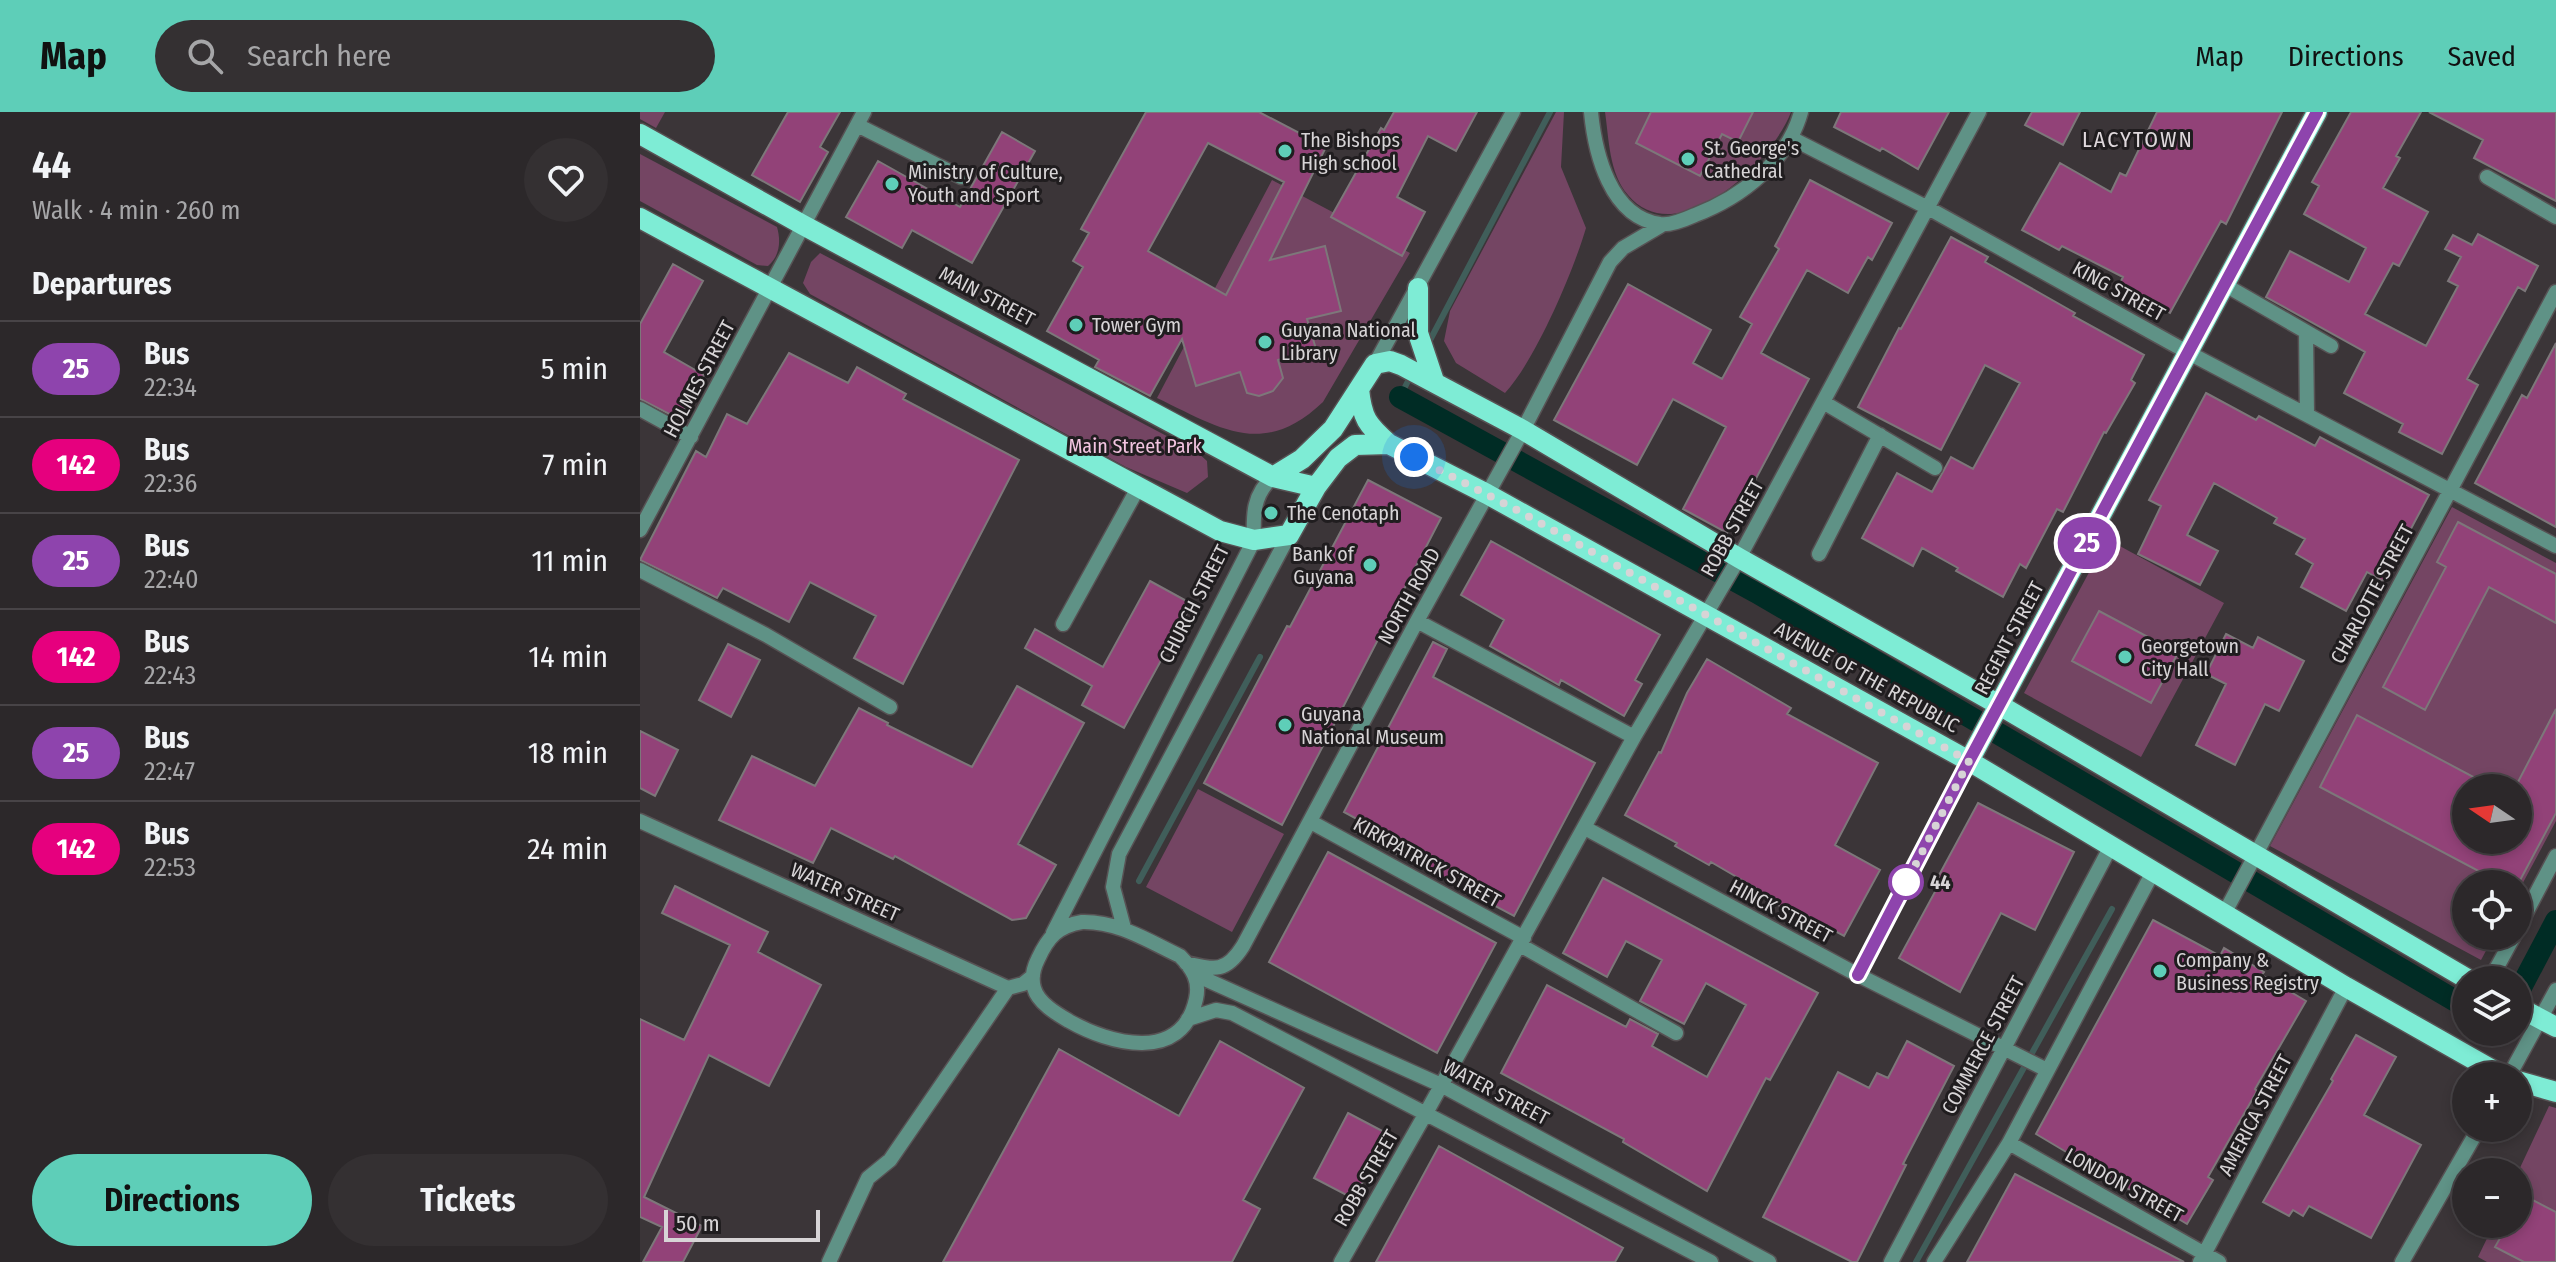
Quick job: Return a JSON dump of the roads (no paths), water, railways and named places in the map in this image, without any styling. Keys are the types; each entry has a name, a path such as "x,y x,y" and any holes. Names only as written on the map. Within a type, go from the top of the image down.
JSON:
{"main road":[{"name":"REGENT STREET","path":"1972,756 2317,112"},
{"name":"MAIN STREET","path":"640,134 1273,477 1316,487"},
{"path":"640,218 1220,531 1254,540 1289,535 1316,487"},
{"path":"1418,288 1418,333 1434,381"},
{"name":"AVENUE OF THE REPUBLIC","path":"1375,364 1390,361 1434,381 1735,565 1997,712 2251,863 2452,971"},
{"name":"CHURCH STREET","path":"1273,477 1302,459 1333,429 1375,364"},
{"path":"1359,389 1362,413 1371,428 1389,444"},
{"name":"AVENUE OF THE REPUBLIC","path":"1316,487 1338,458 1355,445 1363,443 1389,444 1489,490 1711,607 1972,756 2153,872 2346,987 2481,1062"},
{"path":"2532,1085 2556,1092"}],"street":[{"name":"CHURCH STREET","path":"1375,364 1513,112"},
{"path":"1591,112 1601,162 1614,191 1633,213 1662,225"},
{"name":"NORTH ROAD","path":"1191,969 1216,969 1235,959 1520,436 1610,262 1623,248 1662,225 1721,205 1743,191 1782,153 1801,112"},
{"name":"ROBB STREET","path":"1441,1085 1634,737 1735,565 1979,112"},
{"path":"861,119 961,177"},
{"name":"HOLMES STREET","path":"640,530 861,119"},
{"name":"KING STREET","path":"1791,138 1928,208 2189,353 2556,546"},
{"path":"2487,177 2556,217"},
{"path":"2225,285 2331,346"},
{"name":"CHARLOTTE STREET","path":"2224,914 2556,292"},
{"path":"2306,332 2307,414"},
{"path":"1823,402 1935,468"},
{"path":"640,409 691,437"},
{"path":"1819,554 1880,435"},
{"name":"CHURCH STREET","path":"1053,933 1254,540 1253,518 1257,498 1265,483 1273,477"},
{"path":"1063,624 1138,488"},
{"path":"1124,928 1113,887 1119,854 1289,535"},
{"path":"640,570 766,635 890,707"},
{"path":"1417,621 1634,737"},
{"name":"REGENT STREET","path":"1858,975 1972,756"},
{"name":"WATER STREET","path":"640,821 1008,988"},
{"name":"KIRKPATRICK STREET","path":"1311,822 1522,941 1676,1033"},
{"name":"HINCK STREET","path":"1585,828 1858,975 2047,1070"},
{"name":"COMMERCE STREET","path":"1891,1262 2111,846"},
{"path":"2532,901 2556,856"},
{"path":"1934,1262 2009,1143 2153,872"},
{"path":"1103,922 1124,928 1180,956 1191,969 1195,1002 1188,1019 1178,1031 1155,1042 1138,1044 1098,1036 1054,1012 1036,994 1033,976 1053,933 1071,924 1103,922"},
{"name":"WATER STREET","path":"1191,969 1441,1085 1769,1262"},
{"path":"829,1262 868,1178 890,1160 1008,988 1023,984 1033,976"},
{"name":"AMERICA STREET","path":"2202,1258 2346,987"},
{"path":"2517,1062 2548,1023 2556,990"},
{"path":"1188,1019 1216,1010 1232,1013 1706,1259 1716,1234"},
{"path":"1426,1113 1441,1085"},
{"name":"ROBB STREET","path":"1341,1262 1426,1113"},
{"path":"2402,1262 2471,1142"},
{"name":"LONDON STREET","path":"2009,1143 2202,1258 2219,1262"}],"waterway":[{"path":"1428,344 1550,112"},
{"path":"1400,397 1411,375"},
{"path":"1400,397 1756,592 2452,999"},
{"path":"1139,881 1260,657"},
{"path":"1916,1262 2112,909"},
{"path":"2532,966 2556,921"}],"place":[{"name":"The Bishops High school","path":"1285,151"},
{"name":"St. George's Cathedral","path":"1688,159"},
{"name":"Ministry of Culture, Youth and Sport","path":"892,184"},
{"name":"Tower Gym","path":"1076,325"},
{"name":"Guyana National Library","path":"1265,342"},
{"name":"The Cenotaph","path":"1271,513"},
{"name":"Bank of Guyana","path":"1370,565"},
{"name":"Georgetown City Hall","path":"2125,657"},
{"name":"Guyana National Museum","path":"1285,725"},
{"name":"44","path":"1906,882"},
{"name":"Company & Business Registry","path":"2160,971"}],"district":[{"name":"LACYTOWN","path":"2138,139"}],"park label":[{"name":"Main Street Park","path":"1135,446"}]}
